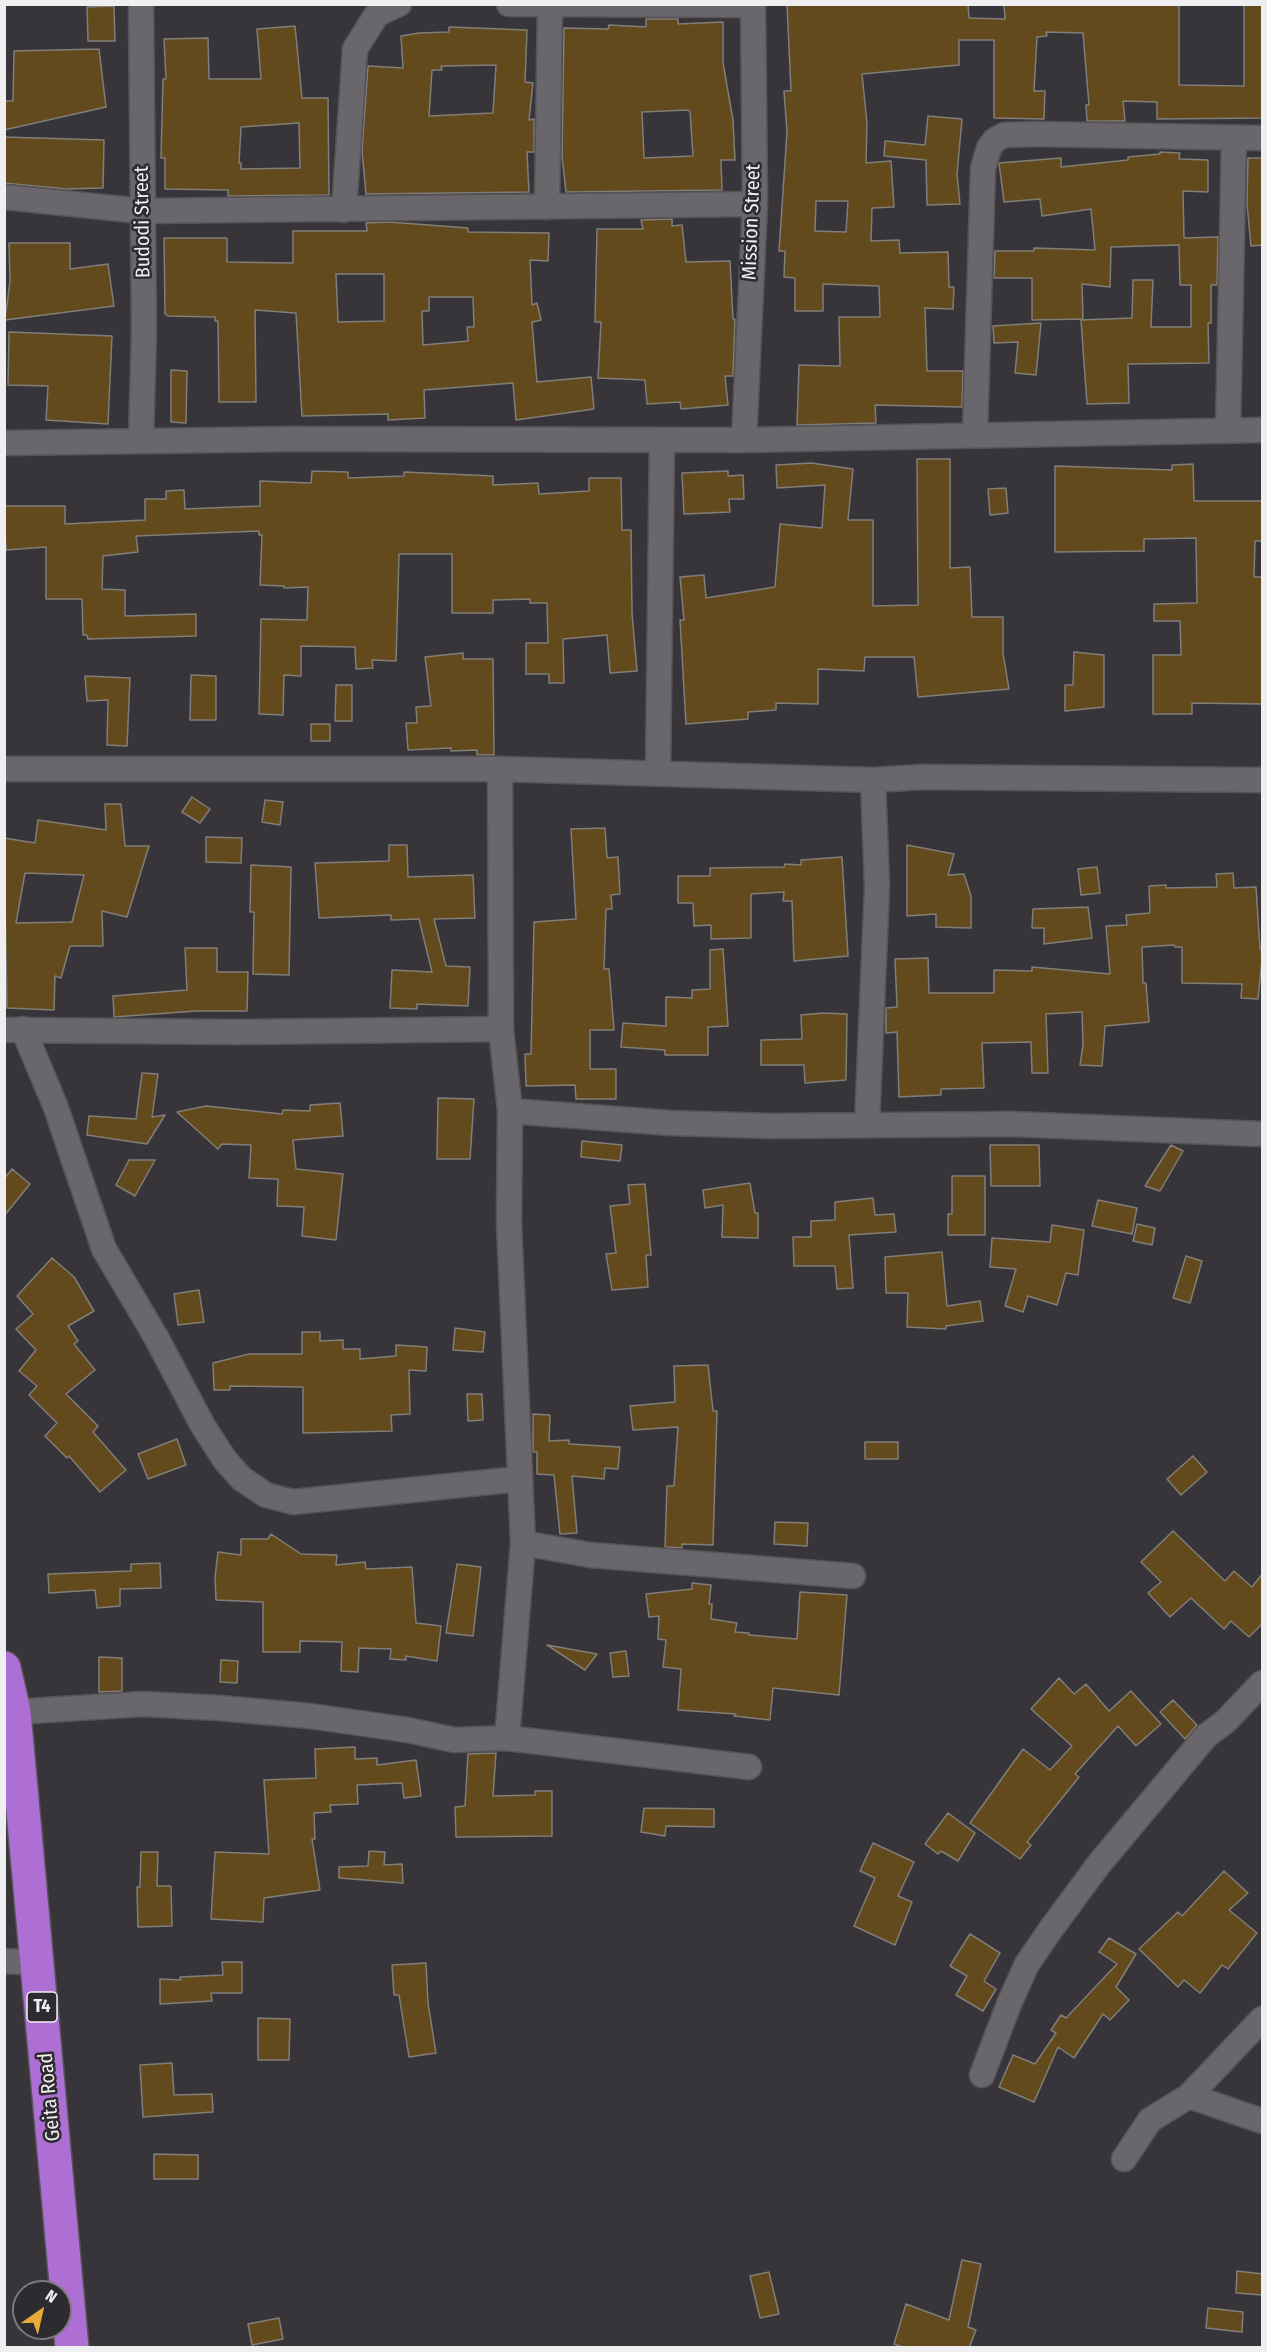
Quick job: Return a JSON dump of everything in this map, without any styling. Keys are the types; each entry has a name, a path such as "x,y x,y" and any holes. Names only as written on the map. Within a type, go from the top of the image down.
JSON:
{"highway":[{"name":"Geita Road","path":"4,1668 14,1712 72,2348"}],"street":[{"name":"Budodi Street","path":"141,4 144,331 141,440"},
{"path":"344,210 355,49 377,14 399,4"},
{"path":"509,4 753,5"},
{"path":"547,207 550,5"},
{"name":"Mission Street","path":"744,440 755,204 753,5"},
{"path":"975,434 983,168 989,148 995,140 1004,135 1263,138"},
{"path":"1228,430 1234,138"},
{"path":"4,197 142,211 755,204"},
{"path":"4,443 141,440 744,440 1263,430"},
{"path":"658,772 662,440"},
{"path":"500,769 501,1029 510,1111 509,1224 523,1543 507,1738"},
{"path":"4,770 500,769 873,780 922,777 1263,780"},
{"path":"867,1125 877,886 873,780"},
{"path":"501,1029 239,1032 14,1029 55,1105 104,1249 203,1425 225,1460 242,1479 267,1495 293,1502 519,1479"},
{"path":"510,1111 670,1123 771,1126 1011,1124 1263,1134"},
{"path":"523,1543 590,1555 853,1576"},
{"path":"982,2075 1013,1994 1028,1964 1051,1929 1100,1864 1206,1736 1226,1721 1263,1683"},
{"path":"14,1712 142,1704 208,1707 310,1716 408,1730 454,1740 507,1738 749,1767"},
{"path":"1226,1721 1253,1714 1263,1714"},
{"path":"4,1961 38,1963"},
{"path":"1124,2159 1150,2120 1189,2096 1263,2019"},
{"path":"1189,2096 1263,2121"}],"building":[{"path":"787,4 968,4 969,18 1005,19 1004,4 1179,4 1179,85 1244,86 1244,4 1263,4 1263,118 1157,119 1157,102 1123,101 1125,121 1087,121 1086,105 1089,105 1083,33 1046,32 1047,36 1037,37 1034,91 1045,91 1044,119 994,118 994,40 959,40 959,65 862,74 867,123 866,163 891,161 894,207 872,208 871,241 899,240 900,253 948,252 949,287 954,287 953,309 925,308 927,371 963,371 962,407 875,405 876,423 797,425 799,365 840,366 839,317 880,317 879,286 823,284 823,311 795,311 795,278 784,277 785,251 779,251 787,132 784,91 791,91","holes":["816,201 848,201 846,232 815,231"]},
{"path":"114,6 115,41 88,41 87,7"},
{"path":"646,19 678,19 678,24 723,22 723,63 733,120 735,160 721,160 722,190 566,192 562,156 564,28 608,29 609,25 646,27","holes":["690,111 693,156 644,158 642,112"]},
{"path":"295,26 302,98 328,98 329,195 228,196 228,190 165,189 165,158 161,158 163,79 166,79 164,39 208,38 209,79 261,79 257,29","holes":["299,123 300,168 241,169 241,163 239,163 241,127"]},
{"path":"449,27 527,30 525,82 533,83 529,120 534,119 534,152 527,152 529,192 366,194 362,151 368,66 403,68 401,36 449,32","holes":["496,65 493,113 429,116 432,70 442,70 441,66"]},
{"path":"99,49 106,107 4,130 4,101 13,101 14,51"},
{"path":"928,116 962,119 957,174 960,204 927,205 926,160 884,156 885,141 925,145"},
{"path":"4,137 104,140 103,188 66,189 4,183"},
{"path":"1160,152 1180,153 1179,159 1208,160 1208,192 1183,191 1184,238 1218,237 1217,285 1211,285 1211,323 1208,323 1209,363 1128,364 1129,403 1087,404 1081,320 1132,318 1133,280 1153,280 1151,327 1191,327 1191,285 1180,285 1179,245 1111,247 1110,287 1082,284 1083,319 1032,320 1032,278 994,278 995,251 1034,251 1034,248 1095,250 1091,209 1042,216 1040,199 1004,202 999,163 1061,158 1061,167 1128,160 1128,157 1160,154"},
{"path":"1248,158 1263,158 1263,245 1251,246 1247,204"},
{"path":"672,219 672,226 682,225 686,262 730,261 733,319 735,319 733,376 725,376 728,405 681,409 680,402 647,404 645,380 598,378 601,322 595,322 597,229 643,229 641,220"},
{"path":"389,222 468,228 468,232 549,233 548,261 530,260 532,305 537,303 541,320 532,322 537,382 591,377 594,409 516,420 513,383 424,390 425,418 388,420 388,414 302,416 296,313 255,310 256,402 219,402 218,321 215,321 215,317 168,316 165,314 164,238 227,238 227,262 293,263 293,231 367,231 366,223","holes":["336,274 384,274 384,321 338,322","429,297 473,297 474,327 467,327 468,341 423,345 422,311 429,311"]},
{"path":"9,243 70,243 70,269 108,264 114,306 5,320 10,281"},
{"path":"1041,323 1036,375 1015,373 1018,342 994,343 993,326"},
{"path":"9,332 112,336 108,424 46,420 48,386 8,385"},
{"path":"171,370 187,371 186,423 171,422"},
{"path":"917,459 950,459 950,568 970,567 972,617 1003,617 1003,653 1009,689 918,697 914,657 865,657 864,671 818,669 818,704 776,703 776,710 748,712 748,719 686,724 680,620 684,620 680,577 704,575 706,598 775,587 780,524 822,528 825,485 777,488 776,465 811,463 853,469 848,520 873,520 873,606 918,605"},
{"path":"1193,464 1194,501 1263,501 1263,541 1255,541 1254,577 1263,577 1263,704 1192,703 1192,714 1153,714 1153,655 1181,655 1180,621 1154,621 1154,604 1197,603 1196,538 1144,539 1144,551 1055,552 1055,466 1172,470 1172,465"},
{"path":"312,471 348,472 348,478 404,476 404,472 493,476 493,485 538,483 539,494 589,491 589,478 621,478 622,530 631,530 632,613 637,671 610,673 607,635 563,639 564,683 549,683 549,674 526,674 526,643 548,643 547,603 530,603 530,599 493,600 493,613 452,613 452,554 399,554 396,661 372,660 373,668 356,669 355,647 301,646 301,676 284,675 283,715 259,714 261,619 307,620 308,587 284,588 284,586 260,585 262,535 259,535 259,531 136,536 138,552 103,556 102,589 125,590 125,616 196,614 196,636 88,639 87,635 83,635 82,599 46,599 46,547 6,550 4,506 65,506 65,524 145,520 145,499 166,499 166,491 184,490 185,509 260,506 260,481 311,483"},
{"path":"728,471 728,476 743,475 744,499 729,499 730,512 684,514 682,473"},
{"path":"1006,488 1008,513 990,515 988,489"},
{"path":"1074,652 1104,655 1104,707 1065,711 1065,685 1073,685"},
{"path":"463,653 463,659 493,659 494,755 477,755 477,750 451,751 451,748 408,750 406,723 417,723 416,707 431,706 425,657"},
{"path":"191,675 216,676 216,720 190,720"},
{"path":"85,676 130,678 127,746 107,745 108,700 87,701"},
{"path":"336,685 352,685 352,721 335,721"},
{"path":"311,724 330,724 330,741 311,741"},
{"path":"192,797 210,809 200,823 182,812"},
{"path":"265,800 283,802 280,825 262,822"},
{"path":"105,804 121,804 125,846 149,846 127,917 102,911 103,946 70,946 61,978 55,976 54,1010 7,1008 4,838 35,843 38,820 106,830","holes":["25,873 84,875 72,922 16,923"]},
{"path":"605,828 607,858 618,857 620,894 611,895 612,909 606,909 604,969 609,969 614,1030 590,1030 590,1069 616,1069 616,1099 576,1099 575,1085 526,1086 525,1054 531,1054 534,922 576,919 571,829"},
{"path":"206,837 242,838 241,863 206,862"},
{"path":"389,845 407,845 408,877 473,875 475,918 434,919 446,966 470,967 468,1006 417,1004 417,1009 390,1008 392,970 432,972 419,919 391,920 391,915 319,918 315,863 389,861"},
{"path":"907,845 954,854 948,875 964,874 971,896 971,928 936,927 936,914 907,916"},
{"path":"842,857 848,956 794,961 792,901 783,901 784,892 751,894 751,938 711,939 711,925 694,926 693,903 678,903 678,876 710,876 710,868 784,867 785,864 801,865 801,860"},
{"path":"251,865 291,867 289,975 253,974 254,912 250,912"},
{"path":"1097,867 1100,893 1081,895 1078,869"},
{"path":"1233,873 1234,888 1256,887 1260,949 1263,949 1258,999 1241,998 1242,984 1182,983 1182,947 1174,945 1142,947 1143,983 1146,983 1149,1022 1105,1026 1102,1066 1080,1065 1083,1045 1082,1012 1046,1014 1048,1073 1032,1073 1031,1042 982,1043 984,1088 941,1089 941,1095 899,1097 897,1032 886,1033 886,1008 897,1007 895,959 928,958 929,993 994,993 994,970 1032,971 1032,967 1110,974 1106,926 1127,925 1126,915 1150,913 1149,886 1217,887 1216,874"},
{"path":"1088,907 1092,938 1044,944 1044,928 1032,928 1033,909"},
{"path":"185,948 217,948 217,972 248,972 247,1011 196,1011 114,1017 113,996 187,990"},
{"path":"723,949 728,1026 708,1027 708,1055 665,1055 665,1050 621,1047 623,1023 666,1026 666,997 692,998 692,990 710,989 710,950"},
{"path":"847,1014 846,1080 805,1083 804,1065 761,1065 761,1040 802,1039 801,1015"},
{"path":"142,1073 158,1074 152,1117 165,1115 147,1144 87,1135 89,1116 136,1119"},
{"path":"438,1098 474,1099 470,1159 437,1159"},
{"path":"340,1103 343,1136 293,1140 296,1169 343,1174 336,1240 302,1236 304,1207 277,1206 278,1179 249,1178 251,1145 222,1144 218,1149 177,1112 206,1106 282,1114 283,1110 310,1111 310,1105"},
{"path":"582,1141 622,1145 620,1161 581,1157"},
{"path":"990,1145 1039,1145 1040,1186 991,1186"},
{"path":"1171,1145 1183,1151 1160,1191 1145,1186"},
{"path":"129,1160 155,1160 135,1196 116,1185"},
{"path":"12,1169 30,1184 4,1216 4,1179"},
{"path":"952,1176 985,1176 985,1235 948,1235 948,1214 952,1214"},
{"path":"750,1183 755,1213 758,1213 758,1238 722,1237 723,1205 705,1208 703,1190"},
{"path":"645,1184 651,1255 646,1255 648,1287 612,1290 606,1254 616,1253 610,1206 630,1204 628,1185"},
{"path":"873,1198 875,1215 894,1214 896,1232 849,1235 853,1288 837,1289 835,1266 794,1266 793,1237 811,1237 811,1221 835,1220 835,1202"},
{"path":"1098,1200 1137,1208 1132,1234 1092,1226"},
{"path":"1137,1224 1155,1228 1152,1245 1133,1241"},
{"path":"1052,1225 1084,1230 1078,1275 1066,1273 1057,1305 1028,1296 1023,1312 1005,1306 1016,1269 990,1267 992,1238 1050,1242"},
{"path":"942,1252 947,1306 980,1301 983,1321 946,1326 946,1329 907,1327 908,1293 886,1293 885,1257"},
{"path":"1186,1256 1202,1261 1190,1303 1173,1298"},
{"path":"52,1258 74,1277 94,1311 68,1326 78,1341 74,1344 95,1370 66,1394 98,1426 93,1432 126,1470 100,1492 69,1456 67,1458 45,1436 57,1423 29,1395 37,1386 19,1371 36,1350 16,1329 33,1314 17,1296"},
{"path":"199,1290 204,1322 178,1325 174,1294"},
{"path":"455,1328 485,1332 483,1352 453,1350"},
{"path":"302,1332 320,1332 320,1341 343,1340 343,1349 360,1349 360,1359 396,1356 396,1345 427,1347 426,1371 409,1370 410,1414 391,1415 392,1431 303,1433 303,1387 230,1386 230,1390 214,1390 213,1363 249,1354 302,1354"},
{"path":"708,1365 713,1411 717,1411 713,1545 682,1544 682,1548 665,1547 667,1486 674,1486 678,1427 633,1430 630,1406 675,1402 674,1366"},
{"path":"467,1394 482,1394 483,1420 468,1421"},
{"path":"533,1414 550,1415 549,1441 569,1440 569,1444 620,1447 618,1469 605,1468 604,1479 572,1476 577,1533 560,1534 554,1475 537,1474 537,1452 533,1452"},
{"path":"177,1439 186,1465 148,1479 138,1454"},
{"path":"865,1442 898,1442 898,1459 865,1459"},
{"path":"1193,1456 1207,1472 1181,1495 1167,1479"},
{"path":"775,1522 808,1523 807,1546 774,1544"},
{"path":"1173,1531 1225,1581 1234,1571 1252,1587 1263,1573 1263,1623 1249,1637 1231,1621 1224,1629 1191,1598 1170,1617 1148,1593 1161,1582 1141,1562"},
{"path":"271,1534 301,1554 337,1555 336,1565 365,1562 366,1569 412,1567 416,1623 441,1626 437,1661 406,1656 406,1660 390,1659 391,1649 359,1648 358,1672 341,1671 342,1642 300,1641 300,1652 263,1652 263,1602 216,1600 215,1577 218,1552 241,1555 241,1539 268,1539"},
{"path":"160,1563 161,1588 120,1589 120,1606 97,1608 95,1590 49,1593 48,1574 131,1571 131,1564"},
{"path":"457,1564 481,1567 473,1636 446,1633"},
{"path":"692,1583 711,1585 709,1604 712,1604 711,1619 737,1623 735,1632 797,1639 800,1592 847,1595 839,1695 773,1688 770,1720 734,1716 736,1714 678,1710 681,1669 663,1667 666,1640 658,1639 659,1616 649,1617 646,1594 692,1589"},
{"path":"547,1645 597,1654 585,1670"},
{"path":"626,1651 629,1676 613,1677 610,1653"},
{"path":"99,1657 122,1658 122,1691 99,1692"},
{"path":"221,1660 238,1661 237,1683 220,1682"},
{"path":"1059,1678 1074,1694 1086,1684 1109,1711 1131,1691 1161,1724 1136,1746 1118,1726 1075,1774 1079,1777 1027,1842 1031,1845 1020,1859 970,1823 1023,1749 1050,1770 1072,1746 1031,1709"},
{"path":"1173,1700 1197,1725 1185,1739 1160,1712"},
{"path":"355,1747 355,1759 377,1758 377,1765 416,1760 421,1796 404,1798 402,1783 357,1785 358,1804 330,1805 331,1812 314,1813 315,1839 312,1839 320,1890 264,1898 263,1922 211,1919 215,1852 269,1854 264,1780 316,1778 315,1749"},
{"path":"496,1753 493,1796 535,1795 535,1791 552,1791 552,1836 456,1837 455,1807 465,1806 468,1754"},
{"path":"644,1808 714,1809 714,1827 666,1826 665,1836 641,1832"},
{"path":"948,1813 975,1833 958,1861 941,1851 938,1854 925,1844"},
{"path":"873,1843 914,1862 898,1896 912,1902 895,1945 854,1926 875,1878 860,1871"},
{"path":"369,1851 385,1852 384,1865 402,1864 403,1883 339,1878 339,1867 368,1866"},
{"path":"141,1852 158,1852 157,1886 171,1886 172,1926 138,1927 137,1887 140,1887"},
{"path":"1224,1871 1248,1893 1229,1910 1257,1933 1228,1969 1222,1965 1200,1993 1184,1980 1178,1987 1139,1949 1178,1912 1182,1916"},
{"path":"970,1934 1000,1953 984,1981 996,1989 983,2011 956,1995 967,1976 950,1966"},
{"path":"1109,1938 1136,1954 1116,1987 1129,2000 1110,2020 1103,2014 1074,2058 1058,2047 1034,2102 999,2087 1013,2055 1035,2064 1056,2033 1051,2030 1061,2015 1066,2018 1117,1964 1099,1952"},
{"path":"222,1962 242,1962 242,1993 211,1993 212,2001 160,2004 160,1979 181,1980 180,1977 223,1975"},
{"path":"426,1963 428,2003 436,2053 409,2057 399,1995 394,1995 392,1965"},
{"path":"258,2018 290,2019 289,2060 258,2060"},
{"path":"172,2063 174,2095 212,2094 213,2112 143,2117 140,2065"},
{"path":"154,2154 198,2155 198,2179 154,2179"},
{"path":"962,2260 981,2264 968,2327 976,2330 969,2348 906,2348 894,2344 906,2304 949,2320"},
{"path":"1237,2271 1263,2274 1263,2295 1236,2293"},
{"path":"769,2272 779,2314 760,2318 750,2276"},
{"path":"1208,2308 1243,2312 1242,2332 1206,2328"},
{"path":"279,2318 283,2339 252,2345 248,2324"}]}
